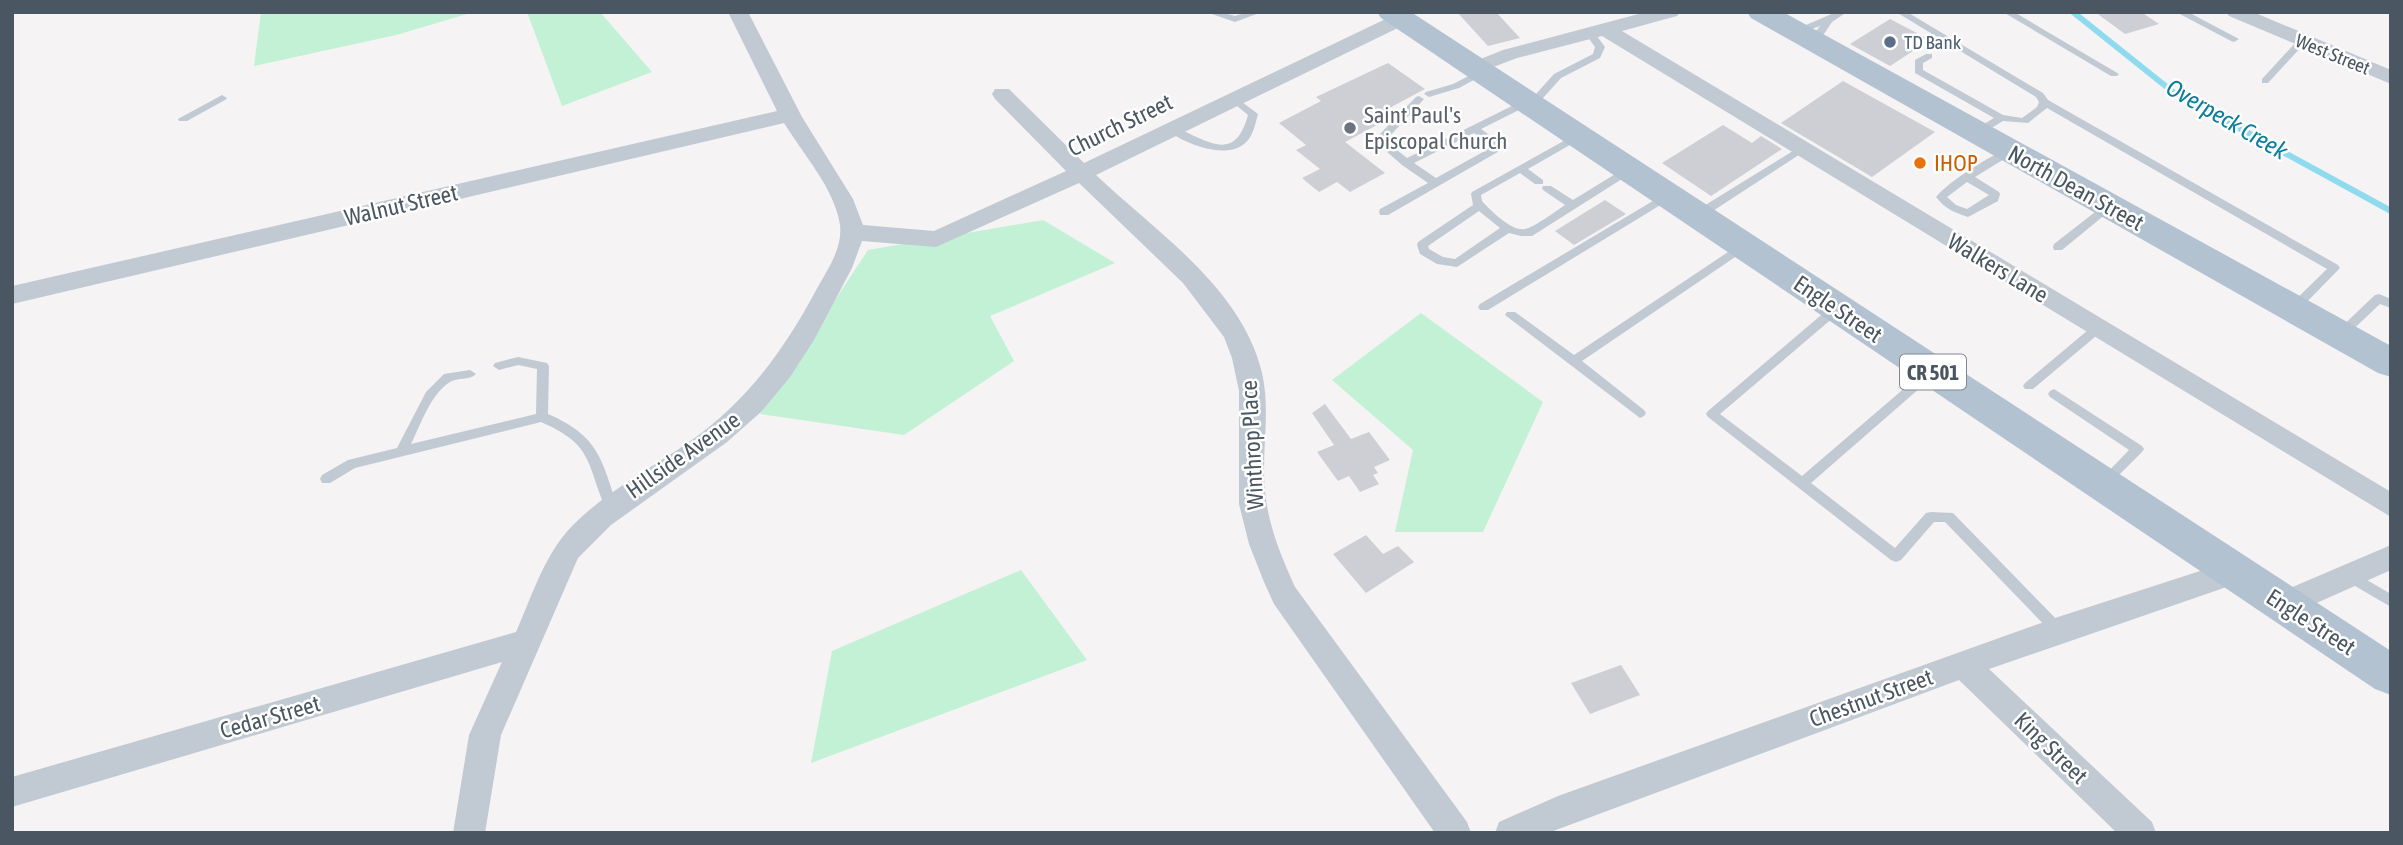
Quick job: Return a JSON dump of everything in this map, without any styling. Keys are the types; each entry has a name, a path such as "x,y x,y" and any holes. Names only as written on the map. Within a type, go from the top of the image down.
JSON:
{"main road":[{"name":"North Dean Street","path":"1761,12 1811,30 1988,125 2010,151 2391,363"},
{"name":"Engle Street","path":"1396,15 2391,675"}],"street":[{"path":"738,12 791,115 847,209 852,232"},
{"path":"1479,70 1503,56 1670,12"},
{"name":"West Street","path":"2236,12 2301,42 2391,78"},
{"name":"Church Street","path":"852,232 936,239 1234,99 1396,15"},
{"name":"Walkers Lane","path":"1597,31 1801,149 2391,506"},
{"name":"Winthrop Place","path":"1002,94 1200,288 1233,330 1245,357 1253,386 1255,417 1251,489 1266,556 1284,595 1455,833"},
{"name":"Walnut Street","path":"12,295 791,115"},
{"name":"Hillside Avenue","path":"468,833 485,735 567,551 586,528 611,505 717,436 775,381 799,349 847,252 852,232"},
{"path":"2284,604 2391,557"},
{"name":"Chestnut Street","path":"1511,833 1571,807 1963,664 2234,572"},
{"name":"Cedar Street","path":"12,792 527,642"},
{"name":"King Street","path":"1963,664 2140,833"}],"lane":[{"path":"1210,12 1235,19 1258,12"},
{"path":"1811,30 1843,12"},
{"path":"1900,12 1948,46 2040,95 2044,102 2334,268 2293,309"},
{"path":"2007,12 2114,74"},
{"path":"2180,12 2234,39"},
{"path":"1406,163 1540,96 1545,85 1560,74 1597,56 1600,47 1597,31"},
{"path":"2266,81 2301,42"},
{"path":"1929,57 1918,62 1918,71 1988,125 2024,121 2042,109 2044,102"},
{"path":"1436,183 1383,144 1383,137 1424,96 1456,86 1479,70"},
{"path":"184,119 222,98"},
{"path":"1171,129 1203,146 1221,149 1243,142 1251,130 1253,114 1234,99"},
{"path":"1384,212 1499,147 1473,128"},
{"path":"1578,136 1476,194 1480,205 1508,228 1528,233 1629,170"},
{"path":"1484,307 1801,149"},
{"path":"1967,177 2010,151"},
{"path":"1522,170 1573,205"},
{"path":"1480,205 1422,245 1424,251 1441,261 1457,263 1508,228"},
{"path":"2058,247 2108,206"},
{"path":"1574,361 1744,246"},
{"path":"2340,335 2379,298 2391,304"},
{"path":"1837,308 1712,414 1896,556 1931,517 1948,517 2058,630"},
{"path":"1511,314 1640,413"},
{"path":"2029,386 2098,328"},
{"path":"499,366 518,361 543,366 542,417"},
{"path":"1802,484 1932,371"},
{"path":"402,450 430,394 448,377 470,374"},
{"path":"2054,394 2138,449 2102,484"},
{"path":"326,479 352,464 542,417 571,428 592,449 611,505"},
{"path":"2348,575 2391,601"}],"green space":[{"path":"261,12 474,12 396,35 254,66"},
{"path":"527,12 600,12 652,72 562,106"},
{"path":"1043,220 1115,263 990,316 1014,361 904,435 760,414 868,250"},
{"path":"1421,313 1543,402 1483,532 1395,532 1413,450 1332,380"},
{"path":"1021,570 1087,660 811,763 832,651"}],"building":[{"path":"1457,12 1496,12 1520,38 1488,46"},
{"path":"2095,12 2141,12 2159,24 2125,34"},
{"name":"TD Bank","path":"1890,19 1930,40 1890,66 1850,44"},
{"name":"Saint Paul's Episcopal Church","path":"1388,63 1425,89 1382,112 1390,118 1345,142 1385,173 1350,192 1337,182 1319,192 1302,178 1320,169 1296,150 1306,145 1279,123 1321,101 1316,97"},
{"path":"1843,81 1935,132 1872,177 1781,123"},
{"path":"1723,125 1752,143 1761,136 1782,149 1711,196 1662,163"},
{"path":"1605,200 1626,214 1574,245 1555,231"},
{"path":"1325,404 1351,439 1369,432 1390,460 1374,467 1378,473 1373,475 1379,484 1360,492 1349,476 1338,481 1317,452 1334,445 1312,413"},
{"path":"1366,535 1383,554 1398,546 1414,562 1366,593 1333,554"},
{"path":"1621,665 1640,695 1590,714 1571,683"}],"waterway":[{"name":"Overpeck Creek","path":"2073,12 2173,92 2391,211"}],"place":[{"name":"TD Bank","path":"1890,42"},
{"name":"Saint Paul's Episcopal Church","path":"1350,128"},
{"name":"IHOP","path":"1920,163"}]}
